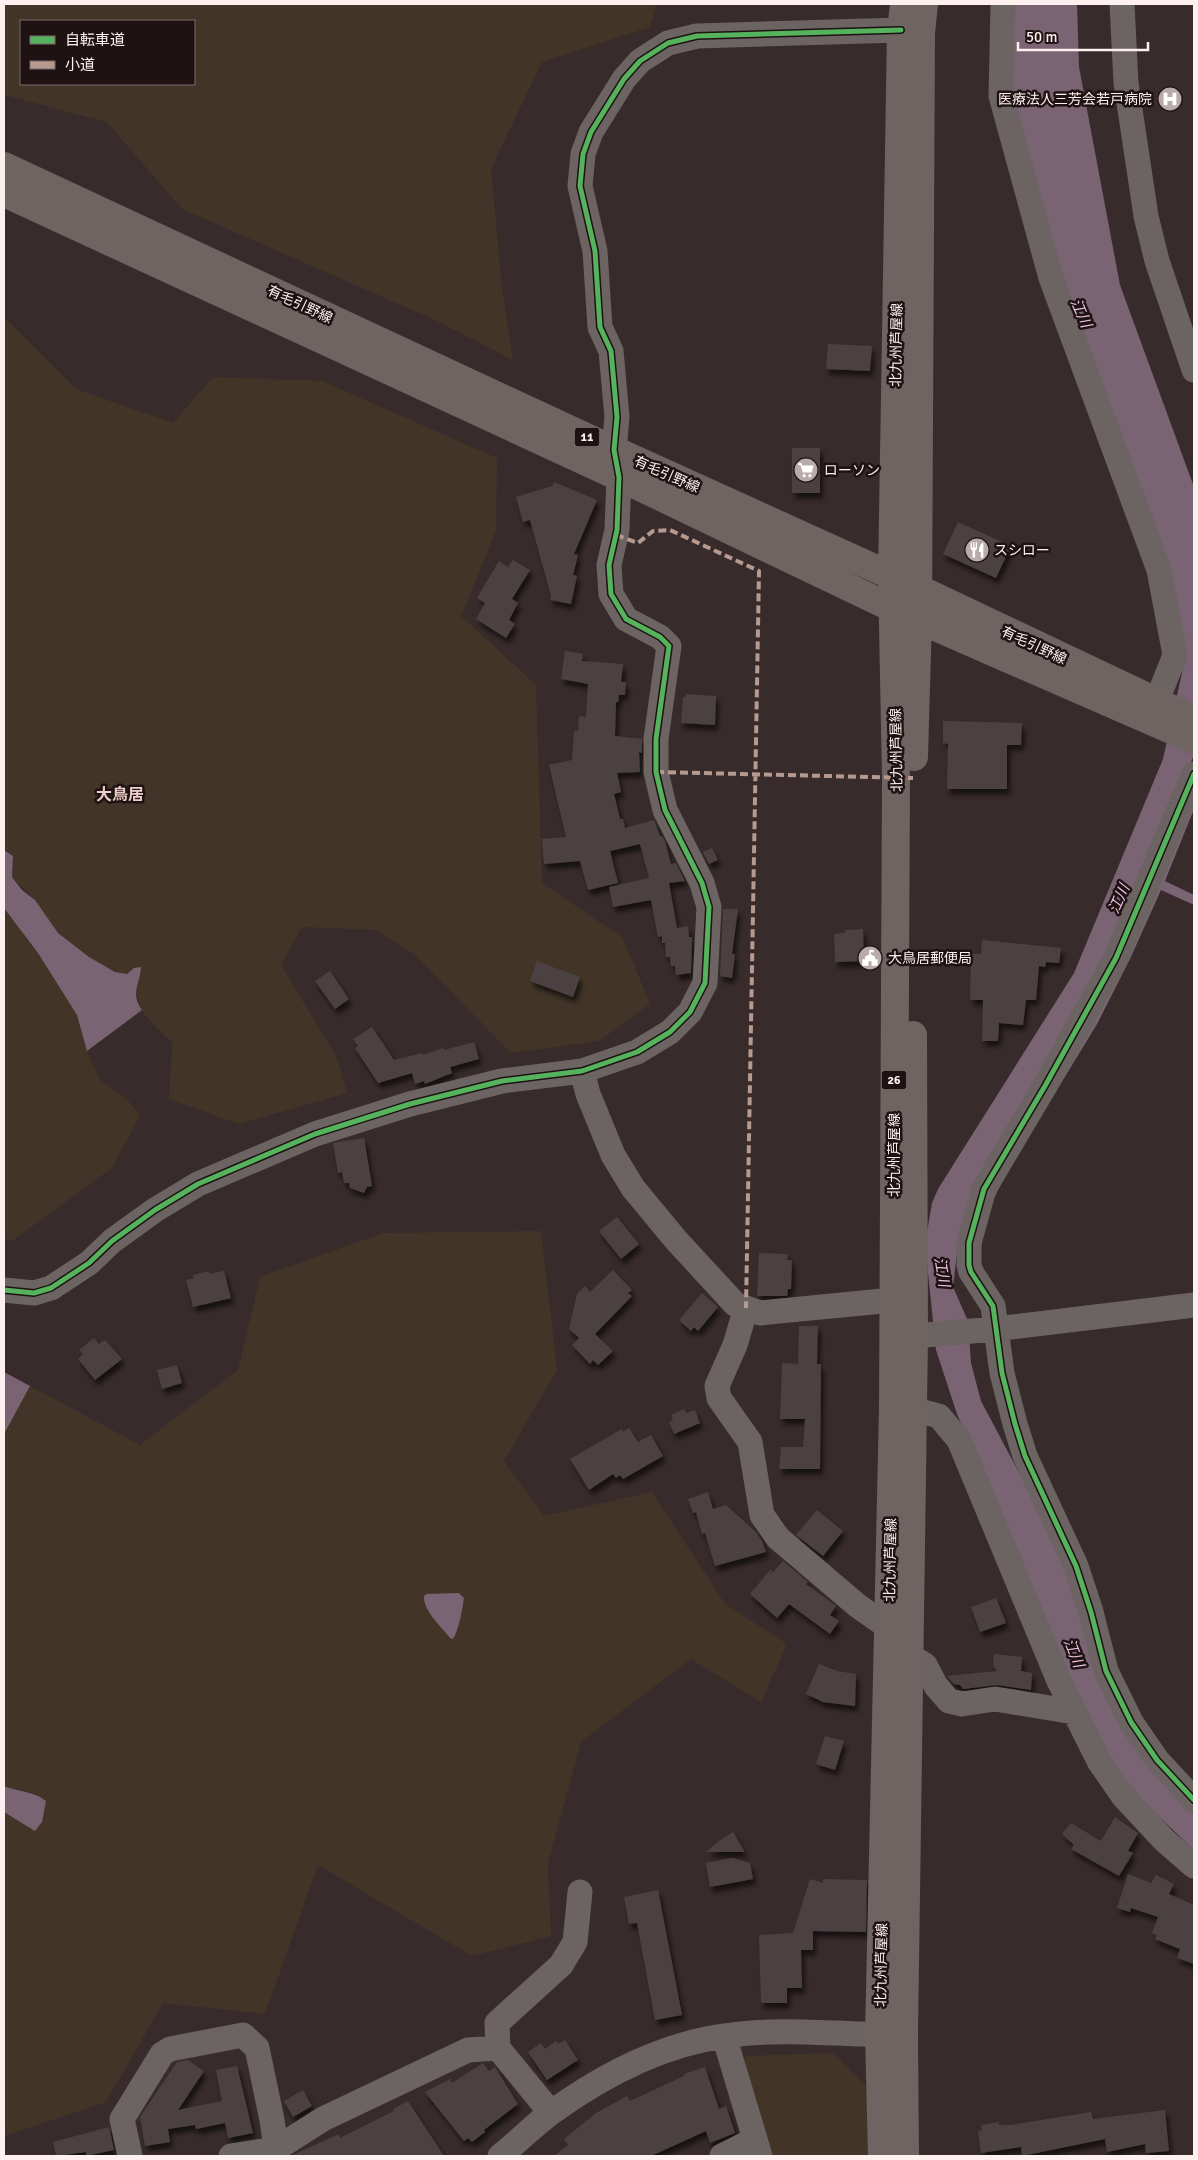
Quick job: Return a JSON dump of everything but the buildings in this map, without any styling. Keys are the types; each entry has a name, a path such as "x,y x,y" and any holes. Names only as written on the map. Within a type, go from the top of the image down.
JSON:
{"main road":[{"name":"北九州芦屋線","path":"882,2156 892,2035 909,1655 902,1408 892,1300 896,778 906,613 918,590 921,43 924,4"},
{"name":"北九州芦屋線","path":"903,17 892,576 906,613 913,778 924,1334 902,1408 888,1627 892,2035 905,2156"},
{"name":"有毛引野線","path":"4,166 614,450 892,576 1172,714 1194,740"},
{"name":"有毛引野線","path":"4,193 619,476 906,613 1172,714"}],"street":[{"path":"1002,4 1001,96 1051,278 1159,570 1175,655 1172,714"},
{"path":"1122,4 1126,83 1146,216 1157,261 1194,370"},
{"path":"4,1290 34,1292 52,1288 88,1263 112,1241 155,1210 198,1184 315,1134 410,1104 502,1081 582,1071 637,1052 670,1032 690,1012 705,983 709,908 702,884 665,810 656,772 656,739 669,646 660,637 626,619 611,594 609,565 617,530 619,476 614,450 618,418 611,352 600,327 595,251 580,186 583,154 591,132 624,79 640,61 668,43 697,36 903,17"},
{"path":"1194,774 1116,958 1045,1086 984,1189 970,1243 969,1264 971,1272 993,1306 984,1329 1002,1373 1025,1456 1076,1566 1091,1612 1106,1671 1131,1722 1157,1760 1194,1800"},
{"path":"582,1071 588,1094 613,1155 633,1188 735,1304 760,1313 892,1300"},
{"path":"924,1334 1194,1305"},
{"path":"746,1308 735,1345 717,1386 719,1398 750,1442 762,1515 778,1538 858,1606 888,1627"},
{"path":"902,1408 939,1416 958,1440 1059,1681 1099,1761 1124,1796 1164,1840 1194,1866"},
{"path":"909,1655 925,1665 936,1686 949,1701 962,1704 995,1699 1074,1712"},
{"path":"551,2113 498,2048 497,2023 561,1965 575,1942 580,1892"},
{"path":"500,2156 551,2113 593,2084 664,2051 724,2036 784,2032 892,2035"},
{"path":"130,2156 122,2119 162,2054 170,2049 243,2034 257,2048 272,2120 276,2153"},
{"path":"722,2156 757,2148 724,2036"},
{"path":"231,2156 276,2153 322,2119 468,2050 498,2048"}],"shaded area":[{"path":"4,4 657,4 650,27 542,62 491,169 502,288 513,360 435,320 182,209 107,122 4,95"},
{"path":"4,317 76,389 173,423 213,377 322,381 497,458 496,531 461,616 536,685 542,883 623,938 650,1004 599,1041 511,1053 414,954 376,930 302,927 281,965 337,1058 347,1093 239,1124 169,1099 172,1043 143,1012 139,1004 137,995 141,972 134,968 127,974 105,967 83,954 64,938 48,921 33,898 12,876 13,862 8,851 4,850"},
{"path":"4,908 38,953 77,1015 87,1051 100,1080 126,1098 140,1116 112,1168 12,1241 4,1238"},
{"path":"541,1231 557,1370 504,1461 544,1516 652,1492 725,1604 787,1644 761,1702 691,1659 581,1742 548,1863 551,1936 472,1956 318,1865 265,2014 163,2003 106,2102 4,2136 4,1812 26,1824 37,1794 14,1790 4,1786 4,1434 30,1386 140,1445 238,1370 260,1277 383,1233"},
{"path":"833,2053 869,2089 868,2156 771,2156 742,2063 746,2056"}],"water":[{"name":"江川","path":"1011,4 1077,4 1079,67 1120,285 1194,487 1194,755 1185,777 1194,797 1194,809 1165,881 1194,895 1194,905 1161,890 1130,959 1097,1024 1006,1174 990,1206 984,1225 979,1267 982,1219 1104,969 959,1236 953,1287 968,1321 971,1363 981,1401 1024,1482 1186,1807 1194,1814 1194,1850 1149,1807 1120,1774 1081,1706 957,1414 936,1350 925,1244 932,1203 938,1189 1074,973 1163,759 1183,668 1053,263 1012,103"},
{"path":"4,850 13,856 12,877 22,890 35,900 58,933 89,957 115,972 127,974 134,968 141,967 136,994 138,1004 142,1010 87,1051 77,1015 38,953 4,908"},
{"path":"4,1372 30,1386 4,1434"},
{"path":"459,1593 464,1598 459,1625 453,1639 450,1638 430,1613 424,1596 427,1594"},
{"path":"4,1786 31,1793 46,1801 42,1822 35,1831 4,1812"}],"marked path":[{"path":"616,535 638,543 653,531 670,530 759,571 746,1308"},
{"path":"656,772 913,778"}],"cycle path":[{"path":"4,1290 34,1293 51,1288 89,1263 112,1241 155,1210 198,1184 315,1134 410,1104 502,1081 582,1071 637,1052 670,1032 690,1012 705,983 709,907 702,883 665,810 656,772 656,739 669,646 660,637 626,619 611,594 609,565 617,530 619,477 614,450 617,417 611,351 600,327 595,251 580,186 583,154 591,132 624,79 640,61 668,43 697,36 901,30"},
{"path":"1194,774 1116,958 1045,1086 984,1189 969,1243 969,1265 971,1272 993,1306 1002,1373 1025,1456 1076,1566 1091,1612 1106,1671 1131,1722 1157,1760 1194,1800"}],"place":[{"name":"医療法人三芳会若戸病院","path":"1170,99"},
{"name":"ローソン","path":"806,470"},
{"name":"スシロー","path":"977,550"},
{"name":"大鳥居郵便局","path":"870,958"}],"district":[{"name":"大鳥居","path":"120,794"}]}
